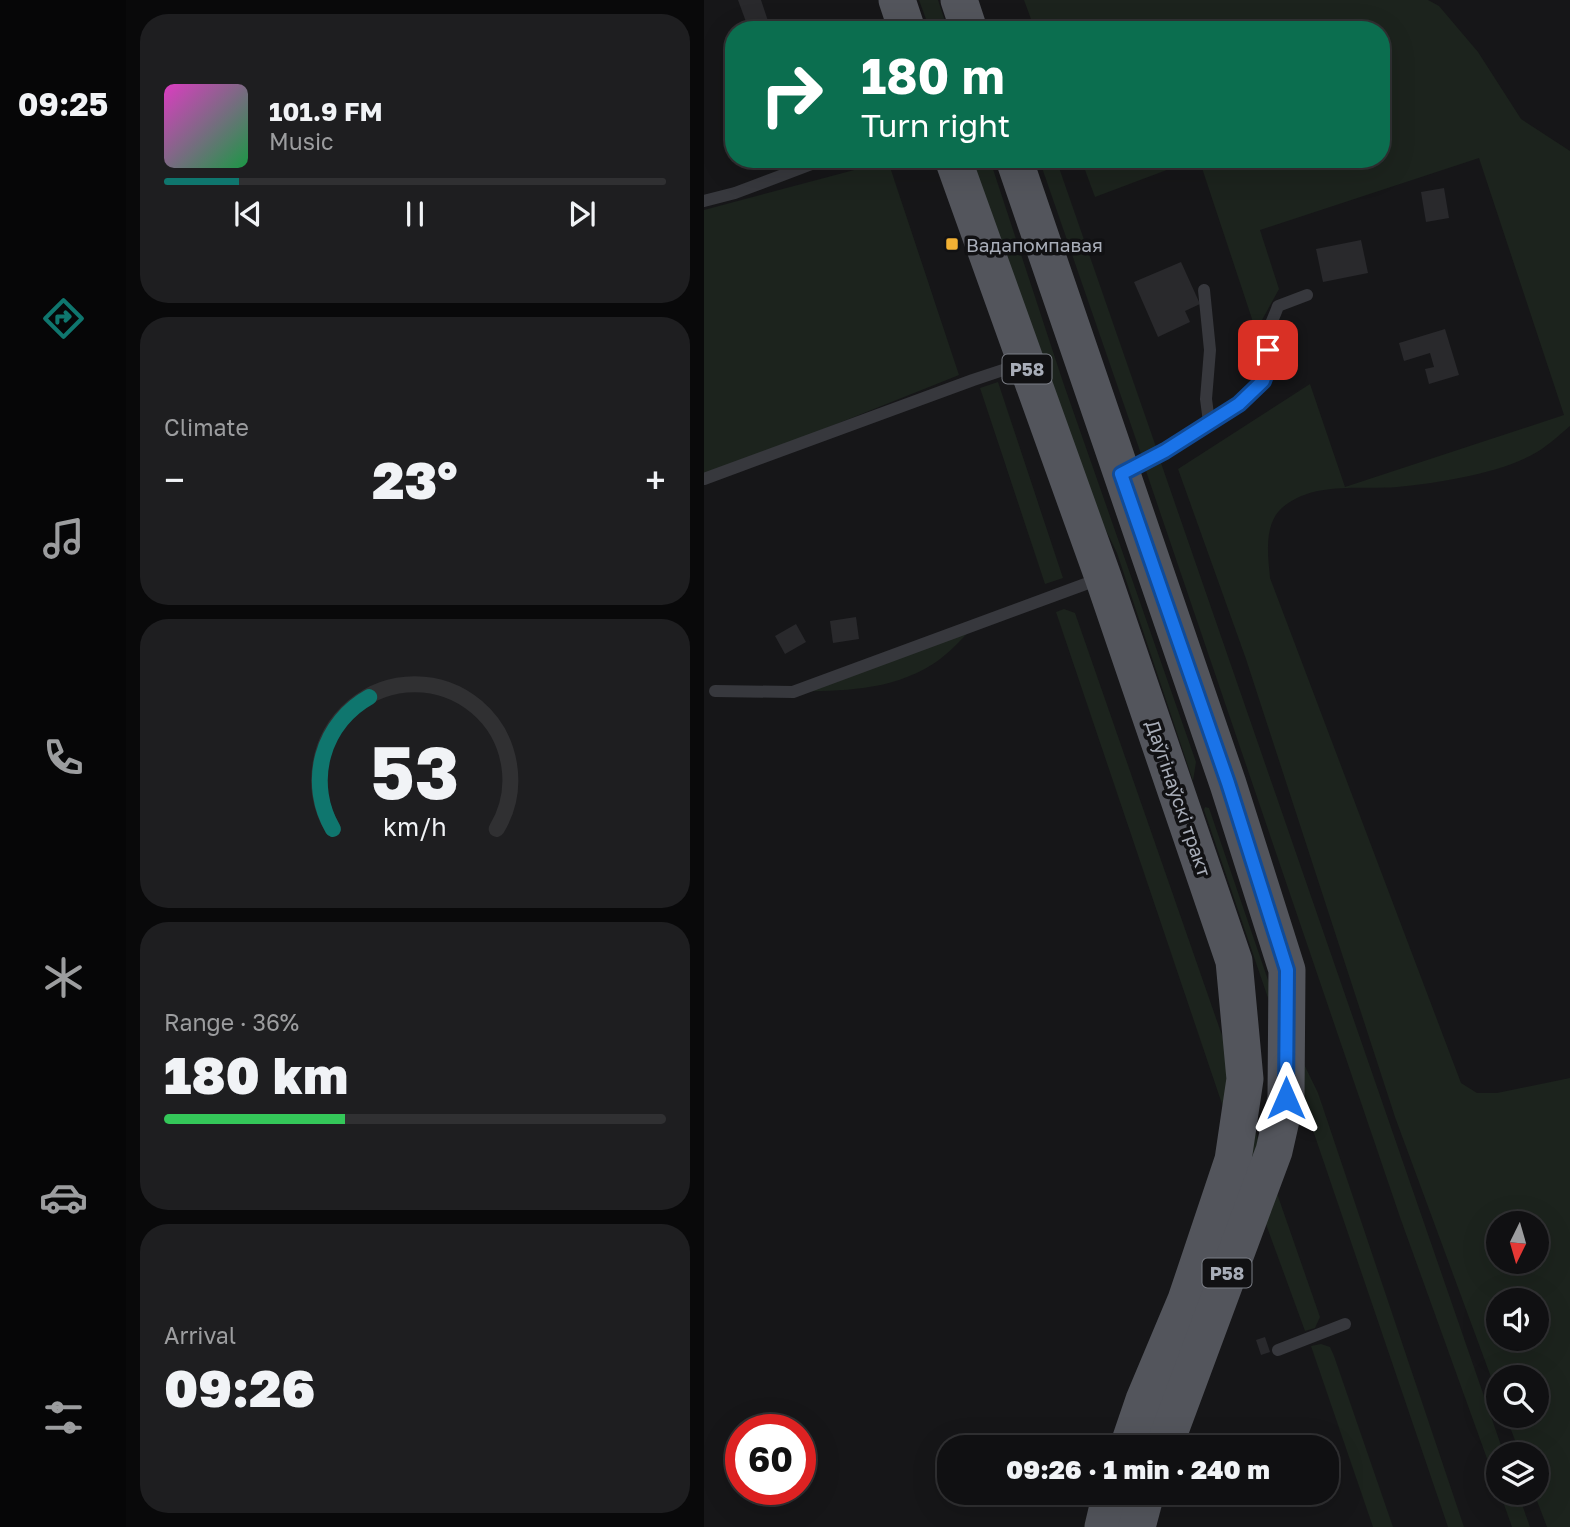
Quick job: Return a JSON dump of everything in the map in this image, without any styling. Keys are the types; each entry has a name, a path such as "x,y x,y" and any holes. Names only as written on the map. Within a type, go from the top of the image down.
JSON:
{"main road":[{"path":"897,0 904,21"},
{"path":"959,0 966,21"},
{"name":"Даўгінаўскі тракт","path":"956,168 1103,578 1234,961 1245,1079 1233,1160 1186,1300 1132,1435"},
{"name":"Р58","path":"1017,168 1228,783 1287,970 1286,1098 1274,1151 1168,1435"},
{"path":"1181,802 1228,783"},
{"path":"1103,1527 1108,1505"},
{"path":"1137,1527 1143,1505"}],"lane":[{"path":"704,201 800,168"},
{"path":"1204,290 1210,351 1206,399 1209,422"},
{"path":"1121,474 1165,451 1239,404 1263,381 1269,365 1267,335 1278,306 1307,295"},
{"path":"704,479 1024,363"},
{"path":"715,691 793,692 1103,578"},
{"path":"1278,1350 1345,1324"}],"shaded area":[{"path":"919,0 938,0 945,21 927,21"},
{"path":"1024,0 1428,0 1439,6 1478,52 1521,119 1570,151 1570,426 1537,452 1488,471 1450,480 1397,487 1338,488 1309,493 1295,499 1277,514 1272,522 1268,550 1270,578 1461,1083 1477,1093 1497,1093 1570,1078 1570,1527 1547,1527 1539,1505 1549,1505 1549,1442 1516,1442 1510,1428 1549,1428 1549,1365 1487,1365 1395,1117 1246,659 1178,469 1310,384 1345,487 1564,415 1479,158 1260,230 1279,289 1256,331 1202,168 1390,168 1390,21 1032,21"},
{"path":"862,168 890,168 959,375 704,477 704,210"},
{"path":"993,168 1063,382 1196,762 1193,781 1117,553 1083,483 973,171"},
{"path":"1042,168 1059,168 1156,447 1141,454"},
{"path":"1084,168 1172,168 1095,197"},
{"path":"998,382 1063,578 1045,584 980,388"},
{"path":"1160,460 1486,1402 1486,1428 1495,1428 1500,1442 1486,1442 1486,1456 1401,1220 1145,468"},
{"path":"1064,609 1075,613 1320,1317 1315,1328 1305,1331 1221,1101 1056,612"},
{"path":"977,624 939,660 899,680 865,688 793,692"},
{"path":"1205,807 1209,808 1280,1015 1318,1093 1464,1527 1448,1527"},
{"path":"1321,1344 1330,1347 1334,1356 1393,1527 1373,1527 1311,1346"},
{"path":"1504,1505 1522,1505 1530,1527 1512,1527"}],"building":[{"path":"738,0 761,0 768,21 746,21"},
{"path":"1444,188 1449,218 1426,222 1421,192"},
{"path":"1361,240 1368,273 1323,282 1316,249"},
{"path":"1181,262 1200,304 1185,311 1190,322 1158,337 1134,282"},
{"path":"1445,329 1459,375 1429,384 1425,369 1434,367 1430,353 1404,361 1399,343"},
{"path":"856,617 859,639 833,643 830,621"},
{"path":"796,624 806,642 785,654 775,636"},
{"path":"1265,1337 1270,1352 1261,1355 1256,1340"}],"place":[{"name":"Вадапомпавая","path":"952,244"}],"route":[{"path":"1268,350 1269,365 1263,381 1239,404 1165,451 1121,474 1228,783 1287,970 1286,1098"}]}
